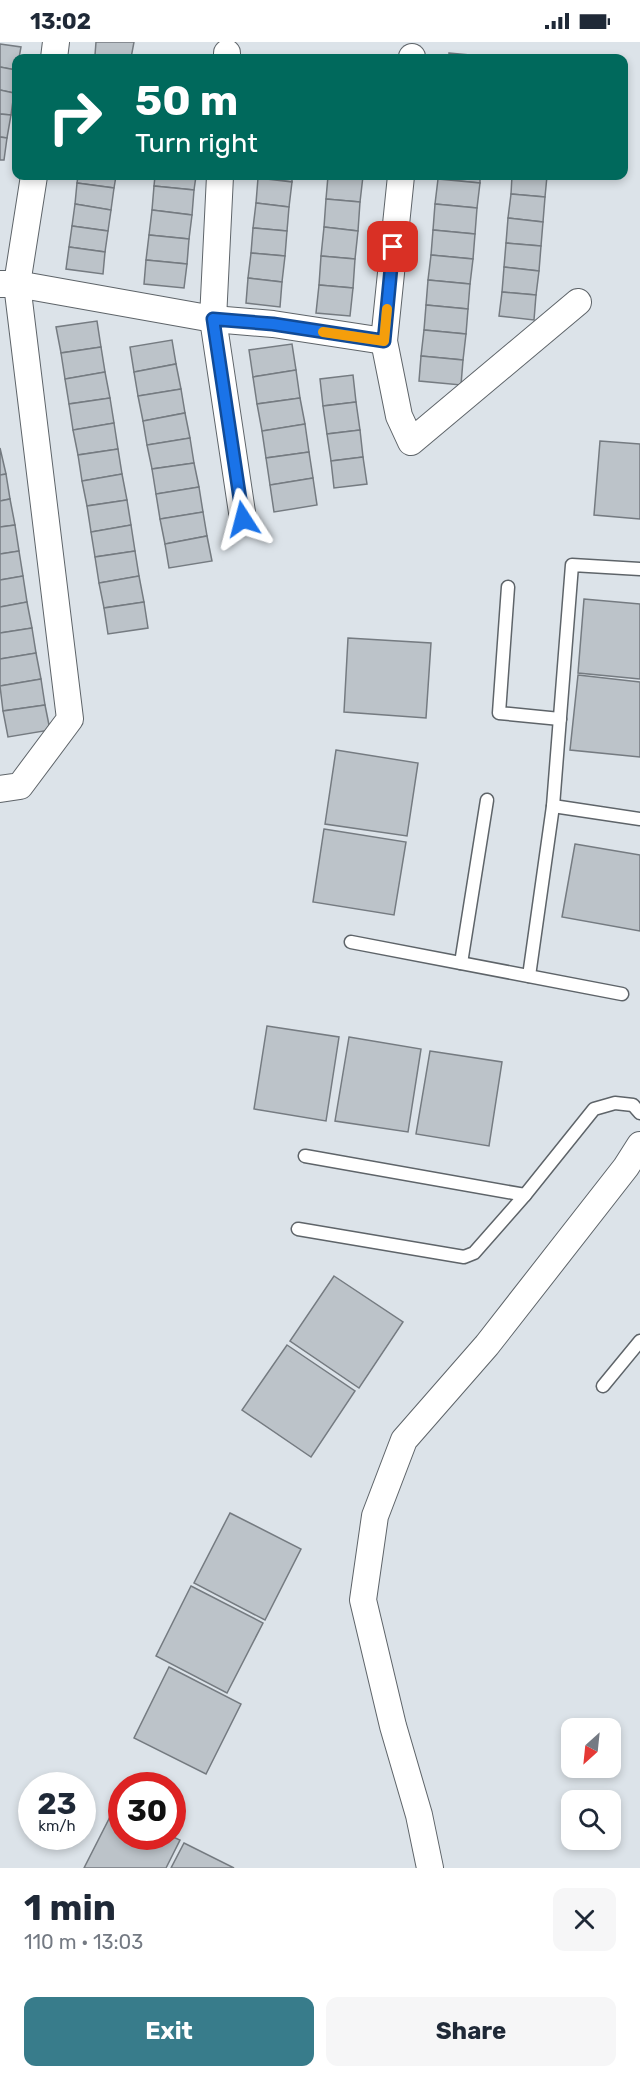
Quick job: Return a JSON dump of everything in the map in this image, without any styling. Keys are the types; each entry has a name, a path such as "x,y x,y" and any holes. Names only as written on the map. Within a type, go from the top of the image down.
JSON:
{"street":[{"path":"0,789 20,786 70,719 8,284 33,180"},
{"path":"220,180 213,319 243,519"},
{"path":"400,180 384,341 399,416 411,442 578,302"},
{"path":"8,284 213,319 273,324 384,341"},
{"path":"430,1868 419,1815 393,1726 363,1600 375,1516 404,1440 487,1345 626,1167 640,1145"}],"lane":[{"path":"529,976 554,806 572,565 640,569"},
{"path":"508,587 499,712 560,719"},
{"path":"461,963 487,800"},
{"path":"554,806 640,819"},
{"path":"351,942 622,994"},
{"path":"298,1230 464,1257 474,1253 525,1195 594,1109 615,1103 633,1105 640,1113"},
{"path":"305,1156 525,1195"},
{"path":"603,1386 640,1341"}],"building":[{"path":"96,42 134,42 132,54 95,54"},
{"path":"0,44 21,47 20,54 12,54 12,69 0,67"},
{"path":"0,67 12,69 12,93 0,90"},
{"path":"0,90 12,93 11,115 0,114"},
{"path":"0,114 11,115 7,138 0,137"},
{"path":"0,137 7,138 4,160 0,160"},
{"path":"77,180 115,180 114,188 77,183"},
{"path":"155,180 195,180 194,190 154,186"},
{"path":"258,180 292,182 289,207 256,203"},
{"path":"328,180 363,180 360,202 326,199"},
{"path":"438,180 480,183 477,208 435,204"},
{"path":"448,180 480,180 480,183"},
{"path":"512,180 547,180 545,197 511,194"},
{"path":"77,183 114,188 111,210 75,204"},
{"path":"154,186 194,190 192,215 152,210"},
{"path":"511,194 545,197 543,222 508,218"},
{"path":"326,199 360,202 358,231 324,227"},
{"path":"256,203 289,207 287,231 253,228"},
{"path":"75,204 111,210 108,231 72,226"},
{"path":"435,204 477,208 475,234 433,230"},
{"path":"152,210 192,215 189,239 149,235"},
{"path":"508,218 543,222 541,246 506,243"},
{"path":"72,226 108,231 105,252 69,247"},
{"path":"324,227 358,231 355,259 321,256"},
{"path":"253,228 287,231 285,256 251,253"},
{"path":"433,230 475,234 473,259 431,255"},
{"path":"149,235 189,239 187,264 146,260"},
{"path":"506,243 541,246 539,271 504,267"},
{"path":"69,247 105,252 103,274 66,269"},
{"path":"251,253 285,256 282,282 248,278"},
{"path":"431,255 473,259 470,284 428,280"},
{"path":"321,256 355,259 353,288 319,285"},
{"path":"146,260 187,264 184,288 144,284"},
{"path":"504,267 539,271 536,295 502,292"},
{"path":"248,278 282,282 280,307 246,303"},
{"path":"428,280 470,284 468,309 426,305"},
{"path":"319,285 353,288 350,316 316,313"},
{"path":"502,292 536,295 534,320 499,316"},
{"path":"426,305 468,309 466,334 424,330"},
{"path":"97,321 101,347 61,353 56,327"},
{"path":"424,330 466,334 463,360 421,356"},
{"path":"172,340 176,364 134,372 130,347"},
{"path":"292,344 296,370 253,377 249,350"},
{"path":"101,347 105,372 65,379 61,353"},
{"path":"421,356 463,360 461,385 419,381"},
{"path":"176,364 181,389 138,396 134,372"},
{"path":"296,370 300,398 257,404 253,377"},
{"path":"105,372 110,398 69,404 65,379"},
{"path":"353,375 356,402 323,406 320,379"},
{"path":"181,389 185,413 143,421 138,396"},
{"path":"110,398 114,423 73,430 69,404"},
{"path":"300,398 305,424 262,431 257,404"},
{"path":"356,402 360,430 327,434 323,406"},
{"path":"185,413 190,438 147,445 143,421"},
{"path":"114,423 118,449 78,455 73,430"},
{"path":"305,424 309,452 266,458 262,431"},
{"path":"360,430 363,457 331,461 327,434"},
{"path":"190,438 194,463 152,469 147,445"},
{"path":"600,441 640,444 640,519 594,515"},
{"path":"0,448 6,474 0,475"},
{"path":"118,449 122,474 82,481 78,455"},
{"path":"309,452 313,478 270,485 266,458"},
{"path":"363,457 367,484 334,488 331,461"},
{"path":"194,463 199,487 156,494 152,469"},
{"path":"6,474 10,499 0,501 0,475"},
{"path":"122,474 127,500 87,506 82,481"},
{"path":"313,478 317,505 274,512 270,485"},
{"path":"199,487 203,512 160,519 156,494"},
{"path":"10,499 15,525 0,527 0,501"},
{"path":"127,500 131,525 91,532 87,506"},
{"path":"203,512 207,536 165,544 160,519"},
{"path":"15,525 19,551 0,554 0,527"},
{"path":"131,525 135,551 95,557 91,532"},
{"path":"207,536 212,561 169,568 165,544"},
{"path":"19,551 23,576 0,580 0,554"},
{"path":"135,551 139,576 99,583 95,557"},
{"path":"23,576 27,602 0,607 0,580"},
{"path":"139,576 144,602 104,608 99,583"},
{"path":"584,599 640,604 640,679 578,673"},
{"path":"27,602 32,628 0,633 0,607"},
{"path":"144,602 148,628 108,634 104,608"},
{"path":"32,628 36,653 0,659 0,633"},
{"path":"348,638 431,643 426,718 344,712"},
{"path":"36,653 41,679 0,686 0,659"},
{"path":"578,675 640,682 640,757 570,750"},
{"path":"41,679 45,705 3,711 0,686"},
{"path":"45,705 50,730 8,737 3,711"},
{"path":"336,750 418,763 407,836 325,824"},
{"path":"324,829 406,842 394,915 313,902"},
{"path":"575,844 640,855 640,931 562,917"},
{"path":"267,1026 339,1037 326,1121 254,1109"},
{"path":"349,1037 421,1049 408,1132 335,1121"},
{"path":"430,1051 502,1062 489,1146 416,1134"},
{"path":"334,1276 403,1322 359,1388 290,1341"},
{"path":"287,1345 355,1391 311,1457 242,1410"},
{"path":"230,1513 301,1549 265,1620 194,1583"},
{"path":"191,1586 263,1623 227,1693 156,1656"},
{"path":"169,1667 241,1704 206,1774 134,1738"},
{"path":"108,1821 108,1850 175,1850 166,1868 84,1868 93,1850 96,1850 96,1844"},
{"path":"186,1844 234,1868 171,1868 180,1850 186,1850"}],"slow traffic":[{"path":"323,332 384,341 387,309"}],"route":[{"path":"243,519 213,319 273,324 384,341 393,247"}]}
